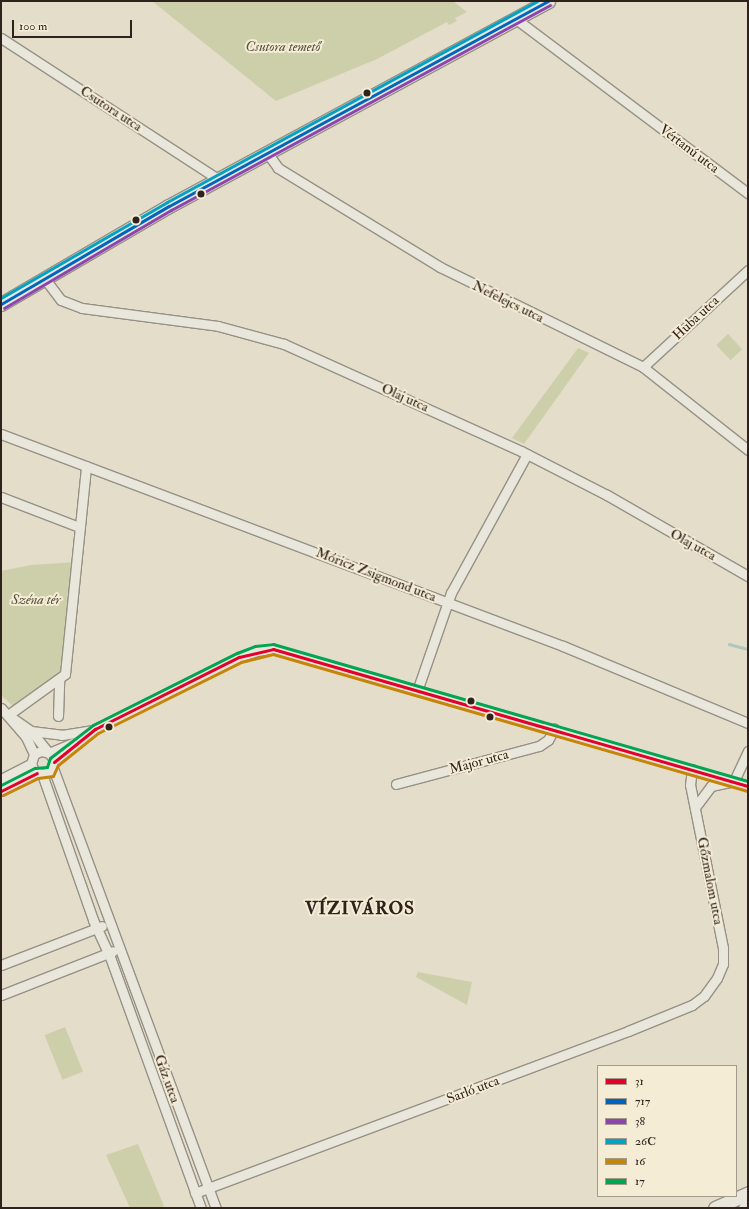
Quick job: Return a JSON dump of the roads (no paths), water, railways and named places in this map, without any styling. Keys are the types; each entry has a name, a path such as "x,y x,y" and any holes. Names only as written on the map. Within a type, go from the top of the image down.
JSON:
{"main road":[{"path":"1,304 170,206 548,1"},
{"path":"715,1208 738,1205 748,1193"}],"street":[{"name":"Vértanú utca","path":"516,19 748,194"},
{"name":"Csutora utca","path":"1,38 220,180"},
{"name":"Nefelejcs utca","path":"268,154 278,168 440,267 643,366 748,450"},
{"name":"Huba utca","path":"643,366 748,270"},
{"name":"Olaj utca","path":"45,278 61,300 82,308 218,326 265,337 527,454 606,495 748,576"},
{"name":"Móricz Zsigmond utca","path":"1,434 636,675 748,723"},
{"path":"417,691 447,602 527,454"},
{"path":"8,715 59,680 67,666 86,466"},
{"path":"1,497 79,528"},
{"path":"34,754 41,751 49,753 78,740 95,729 239,657 264,650 286,652 748,786"},
{"path":"58,716 59,680"},
{"path":"1,708 26,737 34,754 31,764 1,779"},
{"path":"8,715 31,731 49,753 53,765"},
{"path":"31,731 62,735 95,729"},
{"name":"Major utca","path":"396,784 538,746 548,740 554,729"},
{"path":"1,791 39,774 47,773 78,740"},
{"path":"734,781 748,751"},
{"path":"31,764 39,774"},
{"name":"Gáz utca","path":"53,765 109,924 120,949 216,1208"},
{"name":"Gőzmalom utca","path":"692,769 690,785 696,806 723,955"},
{"name":"Gáz utca","path":"39,774 109,953 201,1208"},
{"path":"696,806 711,786 734,781"},
{"path":"1,965 109,924"},
{"path":"1,996 120,949"},
{"name":"Sarló utca","path":"195,1193 692,1005 712,988 723,964 723,955"},
{"path":"738,1205 748,1196"}],"waterway":[{"path":"729,644 748,649"}],"district":[{"name":"VÍZIVÁROS","path":"360,909"}],"park label":[{"name":"Csutora temető","path":"283,47"},
{"name":"Széna tér","path":"36,600"}]}
